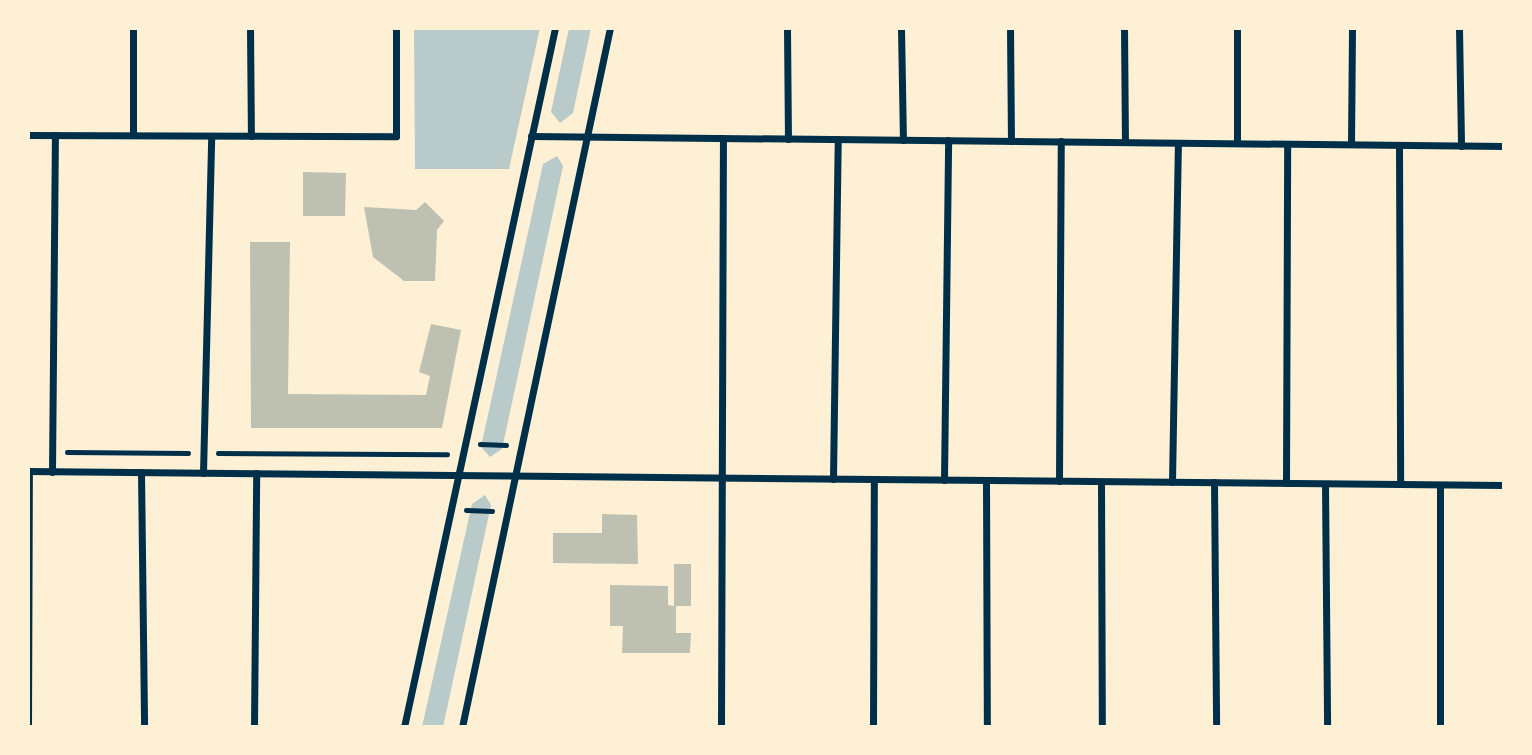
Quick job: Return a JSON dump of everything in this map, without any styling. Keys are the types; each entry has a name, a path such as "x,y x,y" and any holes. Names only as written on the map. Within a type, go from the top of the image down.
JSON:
{"street":[{"path":"133,28 133,135"},
{"path":"250,28 251,135"},
{"path":"28,135 396,136 396,28"},
{"path":"404,727 555,28"},
{"path":"462,727 610,28"},
{"path":"787,28 788,139"},
{"path":"901,28 903,140"},
{"path":"1010,28 1011,141"},
{"path":"1124,28 1125,142"},
{"path":"1237,28 1237,143"},
{"path":"1351,145 1352,28"},
{"path":"1459,28 1461,146"},
{"path":"52,472 55,135"},
{"path":"203,473 211,136"},
{"path":"531,136 1504,146"},
{"path":"721,727 723,138"},
{"path":"833,479 838,139"},
{"path":"944,480 948,140"},
{"path":"1059,481 1061,141"},
{"path":"1172,482 1178,143"},
{"path":"1286,483 1287,144"},
{"path":"1399,145 1400,484"},
{"path":"28,727 28,471 1504,485"},
{"path":"141,472 144,727"},
{"path":"254,727 256,473"},
{"path":"873,727 874,480"},
{"path":"986,480 987,727"},
{"path":"1101,482 1102,727"},
{"path":"1214,482 1216,727"},
{"path":"1325,484 1327,727"},
{"path":"1440,485 1440,727"}],"path":[{"path":"465,444 522,445"},
{"path":"52,452 463,454"},
{"path":"451,509 507,512"}],"shaded area":[{"path":"414,28 540,28 509,169 415,169"},
{"path":"569,28 591,28 573,113 560,123 551,112"},
{"path":"557,156 563,166 502,449 490,457 481,447 543,164"},
{"path":"485,495 491,505 443,727 422,727 472,504"}],"building":[{"path":"303,172 346,173 345,216 303,216"},
{"path":"425,202 444,221 437,230 435,281 404,281 373,257 364,207 416,210"},
{"path":"250,242 290,242 288,394 426,395 430,376 419,372 431,324 461,330 442,428 251,428"},
{"path":"602,514 637,515 638,564 553,563 553,533 602,533"},
{"path":"674,564 691,564 691,606 676,606 676,633 691,633 690,653 622,653 623,626 610,626 610,585 668,586 668,605 674,606"}]}
